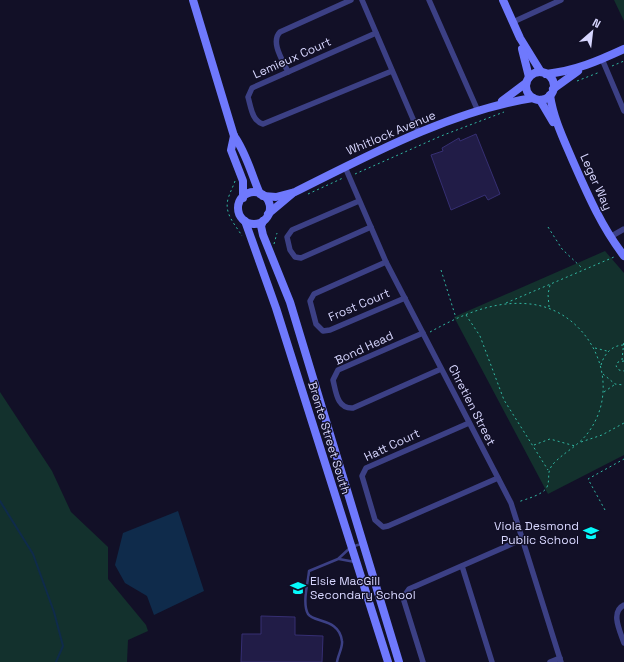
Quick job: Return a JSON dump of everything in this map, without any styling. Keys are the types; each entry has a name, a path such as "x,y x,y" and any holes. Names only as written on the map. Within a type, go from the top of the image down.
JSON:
{"main road":[{"path":"193,0 234,136 242,146 250,171 262,195 270,205 265,218 251,224 245,221 238,212 238,206 242,198 243,181 231,150 234,136"},
{"path":"503,0 520,38 544,73 552,80 552,92"},
{"path":"520,38 528,80 527,91 536,99 552,92 586,66"},
{"path":"528,80 544,73 568,72 624,50"},
{"name":"Whitlock Avenue","path":"500,103 528,80"},
{"name":"Leger Way","path":"552,92 552,108 562,136 592,204 610,237 624,256"},
{"name":"Whitlock Avenue","path":"262,195 276,197 295,192 345,166 419,133 500,103 536,99"},
{"name":"Leger Way","path":"536,99 562,136"},
{"name":"Whitlock Avenue","path":"265,218 295,192"},
{"path":"242,198 250,193 262,195"},
{"name":"Bronte Street South","path":"265,218 263,234 290,302 399,662"},
{"name":"Bronte Street South","path":"245,221 276,308 388,662"}],"street":[{"path":"288,72 275,42 276,36 280,32 351,0"},
{"path":"362,0 419,133"},
{"path":"430,0 478,111"},
{"path":"512,22 561,0"},
{"name":"Lemieux Court","path":"376,33 252,88 248,97 254,118 258,123 263,124 392,71"},
{"path":"602,59 624,111"},
{"name":"Chretien Street","path":"345,166 386,262 511,503 560,660"},
{"path":"359,201 292,230 288,237 290,250 295,257 301,258 371,227"},
{"path":"610,237 624,229"},
{"name":"Frost Court","path":"386,262 314,294 310,301 316,324 322,331 330,330 405,298"},
{"name":"Bond Head","path":"423,333 338,370 333,380 340,402 344,407 353,408 441,369"},
{"name":"Hatt Court","path":"469,423 366,468 362,476 375,520 383,527 388,526 498,478"},
{"path":"423,662 404,596 409,588 523,540"},
{"path":"462,566 492,662"},
{"path":"624,605 618,610 616,618 624,643"},
{"path":"550,662 560,660"}],"lane":[{"path":"337,662 342,641 338,631 324,620 315,619 309,615 306,598 309,571 338,559 351,547 363,544"},
{"path":"338,559 356,562"}],"path":[{"path":"612,66 624,61"},
{"path":"574,82 599,72"},
{"path":"308,194 441,136 509,110"},
{"path":"235,179 228,198 227,208 230,217 246,242"},
{"path":"548,227 562,249 584,270"},
{"path":"430,332 456,318 478,309 506,303 614,257"},
{"path":"441,270 456,318"},
{"path":"550,308 548,294 551,285"},
{"path":"506,303 530,304 550,308 567,317 582,330 594,348 601,365 602,374 603,393 598,415 591,429 581,442 556,461 549,470 547,486 542,492 517,502"},
{"path":"465,315 480,336 504,400 549,470"},
{"path":"622,360 624,340"},
{"path":"594,348 608,351 623,345"},
{"path":"601,365 608,351"},
{"path":"622,360 617,363 616,368 620,371 624,371"},
{"path":"602,374 615,384 624,385"},
{"path":"603,393 615,384"},
{"path":"581,442 602,435 624,423"},
{"path":"534,446 550,439 576,446"},
{"path":"605,510 588,479 624,459"}],"green space":[{"path":"614,0 624,0 624,21"},
{"path":"605,251 624,273 624,455 548,494 454,317"},
{"path":"0,392 52,471 71,512 108,547 108,579 146,625 148,631 128,640 127,662 0,662"}],"water":[{"path":"178,511 204,591 154,615 147,596 125,583 115,565 123,533"}],"building":[{"path":"476,134 500,194 488,200 485,195 451,210 431,155 443,151 442,148 459,138 460,141"},
{"path":"261,616 295,617 295,635 323,636 322,662 241,662 242,634 261,634"}],"waterway":[{"path":"0,501 33,554 54,612 63,646 56,662"}],"place":[{"name":"Viola Desmond Public School","path":"591,533"},
{"name":"Elsie MacGill Secondary School","path":"298,588"}]}
